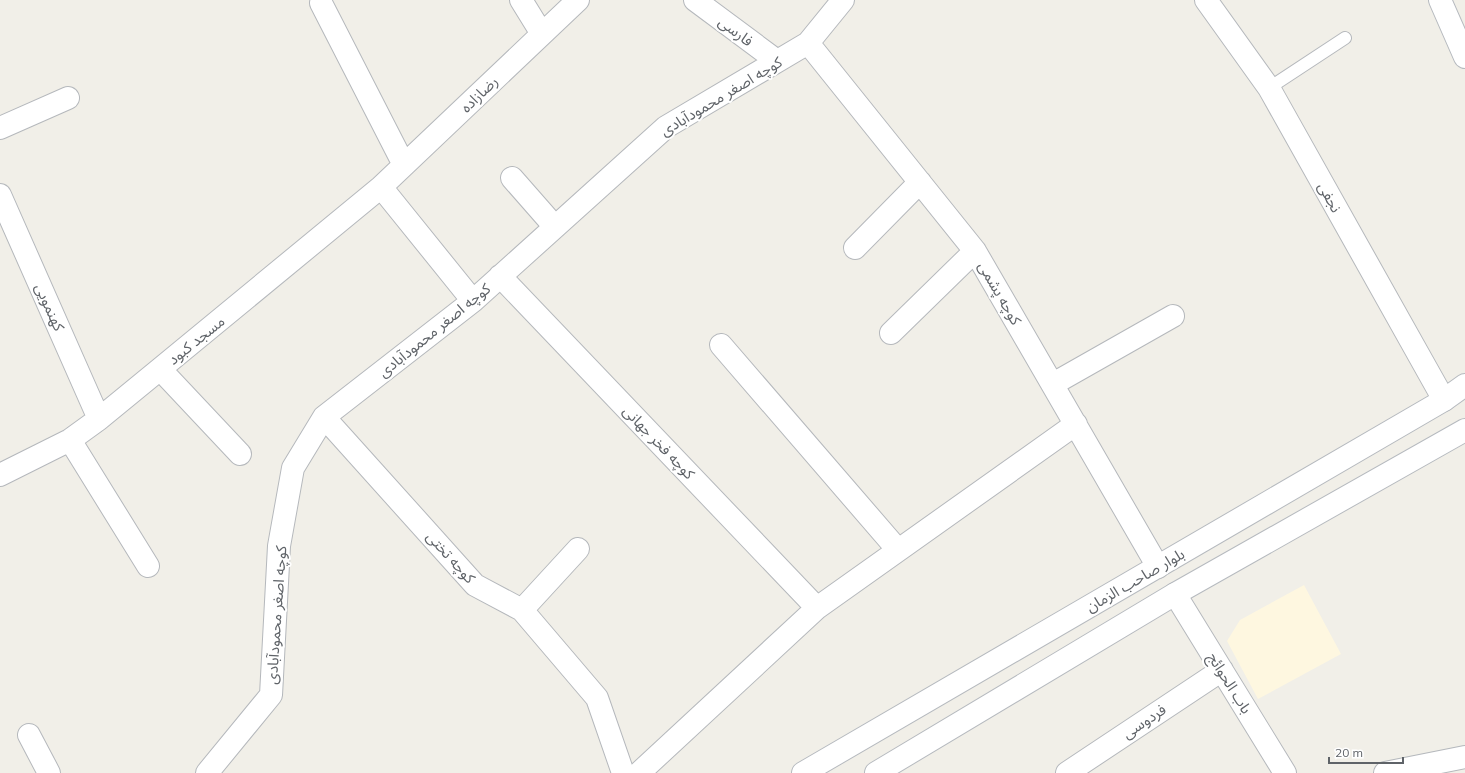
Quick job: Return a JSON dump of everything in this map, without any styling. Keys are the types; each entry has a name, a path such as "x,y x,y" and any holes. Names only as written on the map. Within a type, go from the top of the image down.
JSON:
{"street":[{"path":"521,0 542,34"},
{"name":"رضازاده","path":"381,187 578,0"},
{"name":"فارسی","path":"695,0 777,61"},
{"name":"کوچه اصغر محمودآبادی","path":"207,773 271,695 279,546 293,468 324,417 473,301 666,127 808,43 843,0"},
{"name":"نجفی","path":"1206,0 1269,88 1444,400"},
{"path":"1440,0 1465,57"},
{"path":"321,3 404,165"},
{"name":"کوچه پشمی","path":"808,43 975,251 1158,567"},
{"path":"0,128 68,98"},
{"path":"512,178 555,227"},
{"path":"855,248 920,182"},
{"path":"381,187 473,301"},
{"name":"مسجد کبود","path":"0,475 70,440 99,419 381,187"},
{"name":"کهنمویی","path":"0,194 99,419"},
{"path":"891,333 975,251"},
{"name":"کوچه فخر جهانی","path":"500,276 817,608"},
{"path":"1053,384 1173,316"},
{"path":"721,345 898,550"},
{"path":"160,369 240,454"},
{"name":"بلوار صاحب الزمان","path":"803,773 1444,400 1465,385"},
{"name":"کوچه تختی","path":"324,417 475,585 522,610 597,698 623,773"},
{"path":"639,773 817,608 1076,424"},
{"path":"876,773 1176,594 1465,430"},
{"path":"70,440 148,566"},
{"path":"522,610 578,549"},
{"name":"باب الحوائج","path":"1176,594 1285,773"},
{"name":"فردوسی","path":"1067,773 1222,670"},
{"path":"29,734 49,773"},
{"path":"1385,773 1465,757"}],"lane":[{"path":"1269,88 1345,38"}],"shaded area":[{"path":"1304,585 1341,654 1258,699 1227,641 1240,620"}]}
